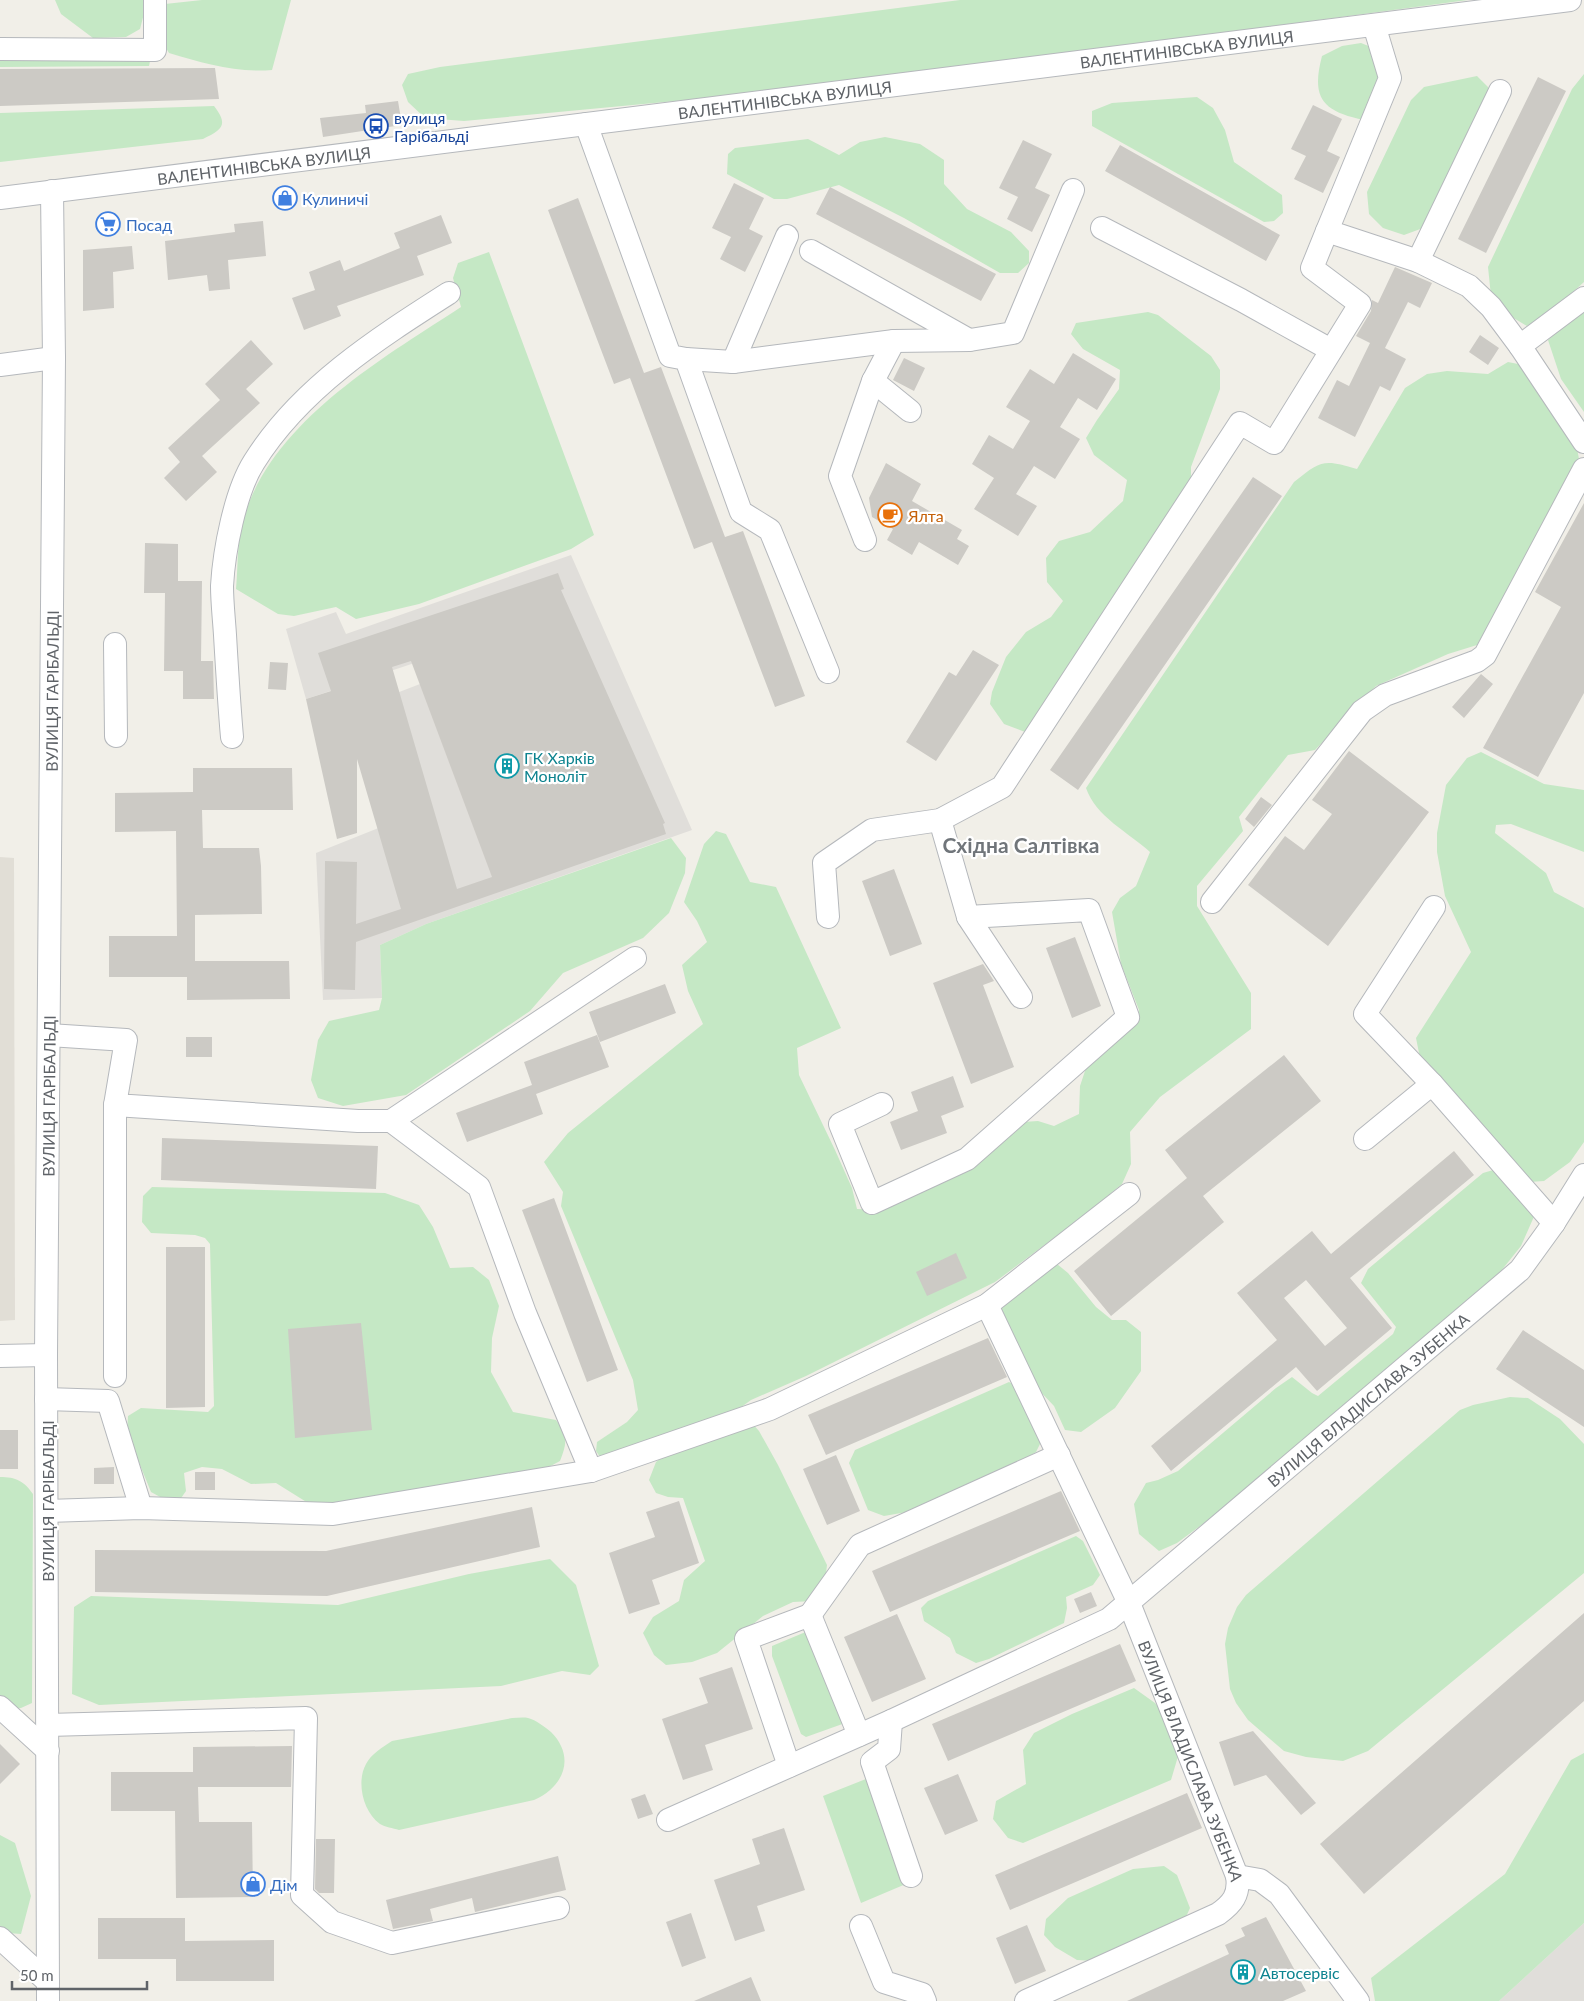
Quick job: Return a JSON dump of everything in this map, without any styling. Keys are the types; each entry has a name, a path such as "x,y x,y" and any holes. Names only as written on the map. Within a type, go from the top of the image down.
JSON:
{"street":[{"path":"0,49 155,50 155,0"},
{"name":"ВАЛЕНТИНІВСЬКА ВУЛИЦЯ","path":"0,198 1570,0"},
{"path":"828,917 824,863 872,830 940,820 1002,787 1240,423 1274,443 1360,304 1312,268 1390,78 1374,25"},
{"path":"1418,261 1500,91"},
{"path":"586,124 670,356 686,359 733,362 894,341 970,340 1013,333 1073,190"},
{"name":"ВУЛИЦЯ ГАРІБАЛЬДІ","path":"48,1992 46,1355 54,358 52,191"},
{"path":"1102,228 1241,300 1331,350"},
{"path":"1327,230 1418,261 1468,286 1491,307 1520,346 1584,442"},
{"path":"733,362 787,236"},
{"path":"811,251 970,340"},
{"path":"232,738 222,588 227,546 240,495 253,464 280,426 306,397 384,335 449,293"},
{"path":"1520,346 1584,298"},
{"path":"865,540 840,476 873,382 894,341"},
{"path":"0,364 54,358"},
{"path":"686,359 741,512 770,530 828,672"},
{"path":"873,382 910,411"},
{"path":"1212,902 1362,711 1385,695 1477,661 1485,655 1584,469"},
{"path":"115,644 116,736"},
{"path":"940,820 968,916 1021,997"},
{"path":"1434,907 1365,1014 1432,1084 1554,1223"},
{"path":"882,1104 840,1124 872,1203 967,1159 1128,1018 1089,910 968,916"},
{"path":"116,1105 358,1122 391,1121 635,958"},
{"path":"49,1035 126,1040 116,1105 115,1376"},
{"path":"1365,1139 1432,1084"},
{"path":"391,1121 478,1186 525,1314 591,1471"},
{"name":"ВУЛИЦЯ ВЛАДИСЛАВА ЗУБЕНКА","path":"1129,1603 1520,1270 1554,1223 1584,1175"},
{"path":"47,1511 141,1508 333,1514 591,1471 770,1409 987,1305 1129,1194"},
{"name":"ВУЛИЦЯ ВЛАДИСЛАВА ЗУБЕНКА","path":"987,1305 1129,1603 1237,1876 1238,1890 1236,1896 1218,1914 1026,2001"},
{"path":"0,1356 46,1355"},
{"path":"46,1399 108,1400 141,1508"},
{"path":"789,1766 746,1639 810,1615 860,1545 1058,1455"},
{"path":"668,1820 859,1736 1109,1619 1129,1603"},
{"path":"810,1615 859,1736"},
{"path":"0,1707 48,1751"},
{"path":"48,1725 306,1718 302,1896 332,1922 392,1943 558,1908"},
{"path":"891,1721 889,1749 872,1762 911,1876"},
{"path":"1237,1876 1260,1880 1279,1894 1358,2001"},
{"path":"862,1926 884,1982 922,1994 925,2001"},
{"path":"0,1938 48,1992"}],"shaded area":[{"path":"571,555 692,830 426,924 380,945 382,998 323,1000 316,853 391,823 355,709 420,684 505,633 306,699 286,629 336,612 346,634"},
{"path":"0,857 14,858 15,1320 0,1321"},
{"path":"1584,1923 1584,2001 1499,2001"}],"green space":[{"path":"55,0 147,0 147,2 140,29 126,37 93,38 61,14"},
{"path":"202,0 291,0 272,70 233,69 169,53 160,38 165,4"},
{"path":"960,0 1468,0 1033,58 686,100 464,121 425,118 408,102 402,85 408,74 440,67"},
{"path":"1361,43 1376,49 1384,67 1364,120 1338,112 1329,107 1319,92 1318,82 1322,56 1342,46"},
{"path":"0,52 151,57 149,66 0,67"},
{"path":"1584,74 1584,282 1555,308 1527,326 1507,314 1491,296 1488,267 1572,89"},
{"path":"1477,76 1488,87 1488,96 1423,228 1404,235 1383,228 1369,214 1367,192 1411,100 1424,87"},
{"path":"1197,97 1213,108 1225,130 1234,162 1282,195 1283,213 1274,221 1264,222 1092,126 1092,111 1112,103"},
{"path":"214,106 221,118 221,126 215,133 203,139 0,162 0,113"},
{"path":"885,137 920,144 944,160 944,184 967,209 1011,232 1029,251 1029,263 1018,273 1000,273 904,218 839,185 787,199 774,199 727,174 728,154 735,148 808,139 839,155 860,142"},
{"path":"489,252 594,535 571,549 419,604 356,619 336,607 294,616 278,614 236,589 238,548 242,524 256,488 276,455 301,425 331,398 396,349 461,307 453,278 458,263"},
{"path":"1584,308 1584,412 1561,379 1548,340"},
{"path":"1148,312 1158,315 1211,356 1220,370 1220,389 1191,467 1191,484 1025,732 1004,724 990,704 992,692 1006,657 1026,632 1051,617 1063,601 1047,582 1046,558 1059,541 1090,532 1123,501 1127,480 1094,455 1086,438 1119,389 1120,370 1083,349 1071,334 1076,323"},
{"path":"1508,362 1523,365 1575,438 1579,459 1542,533 1477,645 1448,654 1376,686 1315,750 1288,755 1239,817 1243,831 1197,886 1197,906 1251,993 1251,1029 1160,1097 1130,1132 1131,1164 1122,1184 1086,1214 995,1282 806,1376 751,1400 729,1416 602,1460 596,1451 597,1442 627,1422 638,1410 633,1380 561,1206 563,1192 544,1162 568,1133 703,1024 688,991 682,965 707,942 697,921 684,902 704,844 716,831 726,834 750,882 776,887 841,1028 797,1048 799,1075 852,1188 857,1209 881,1210 1023,1122 1038,1121 1054,1126 1079,1114 1080,1086 1086,1068 1135,1022 1139,1010 1121,964 1112,912 1120,898 1136,886 1150,852 1105,816 1097,807 1086,788 1294,482 1311,469 1323,463 1357,469 1405,388 1427,374 1447,371 1488,374"},
{"path":"1481,752 1544,784 1584,790 1584,852 1511,824 1496,825 1495,833 1546,873 1554,892 1584,908 1584,1142 1570,1162 1544,1181 1529,1182 1421,1063 1416,1038 1471,952 1445,896 1437,852 1437,833 1446,785 1467,758"},
{"path":"671,838 686,858 685,873 669,913 643,938 563,973 530,1011 406,1095 343,1106 318,1098 311,1080 318,1040 329,1021 379,1010 382,998 380,945 426,924"},
{"path":"1500,1168 1536,1212 1521,1246 1501,1271 1219,1512 1177,1543 1159,1551 1139,1534 1134,1504 1146,1483 1178,1471 1276,1388 1292,1377 1318,1396 1393,1334 1396,1327 1361,1283 1368,1269 1483,1173"},
{"path":"152,1187 385,1193 419,1205 433,1227 450,1268 473,1267 489,1280 499,1306 492,1338 491,1372 513,1412 556,1420 563,1431 565,1440 560,1461 543,1470 316,1508 276,1483 251,1484 222,1469 202,1467 184,1473 186,1491 179,1501 162,1498 151,1492 127,1433 128,1416 141,1408 208,1412 214,1406 210,1244 205,1238 195,1235 151,1233 142,1222 143,1196"},
{"path":"1057,1264 1068,1273 1096,1307 1112,1320 1126,1320 1141,1332 1141,1371 1115,1408 1081,1432 1065,1430 1054,1406 1035,1386 996,1304"},
{"path":"1009,1382 1020,1388 1044,1436 1036,1452 1014,1465 907,1512 884,1516 868,1510 849,1463 855,1450"},
{"path":"1510,1397 1528,1398 1560,1419 1584,1444 1584,1573 1368,1751 1343,1761 1306,1757 1284,1751 1248,1720 1236,1703 1230,1689 1225,1644 1228,1628 1237,1607 1246,1595 1460,1410 1473,1405"},
{"path":"751,1422 759,1431 778,1465 827,1565 824,1590 813,1601 793,1602 763,1616 717,1653 692,1662 666,1665 654,1655 643,1633 653,1617 679,1601 684,1580 705,1561 683,1498 668,1497 656,1493 649,1480 656,1462 674,1448"},
{"path":"0,1477 19,1481 33,1494 32,1703 21,1708 10,1709 0,1700"},
{"path":"1076,1536 1083,1541 1100,1575 1093,1585 1066,1597 1067,1608 1064,1623 989,1659 976,1663 956,1653 950,1638 924,1621 921,1608 928,1601"},
{"path":"550,1559 576,1585 599,1666 590,1675 562,1671 501,1686 99,1705 72,1694 74,1607 91,1596 338,1605 469,1574"},
{"path":"808,1631 848,1722 806,1737 801,1734 772,1656 772,1646"},
{"path":"1134,1688 1155,1703 1166,1717 1179,1753 1171,1780 1023,1843 1008,1838 993,1819 996,1801 1026,1784 1023,1750 1034,1733 1072,1714"},
{"path":"512,1718 534,1720 551,1732 563,1751 565,1761 563,1770 553,1787 544,1794 534,1800 399,1830 380,1824 369,1812 363,1796 363,1771 371,1757 392,1741"},
{"path":"1584,1753 1584,1923 1499,2001 1375,2001 1371,1978 1505,1874 1571,1760"},
{"path":"876,1775 913,1881 861,1903 823,1796"},
{"path":"0,1835 15,1843 31,1896 21,1934 8,1933 0,1926"},
{"path":"1164,1866 1177,1875 1190,1908 1185,1919 1094,1961 1077,1960 1055,1947 1044,1935 1046,1919 1068,1898 1133,1869"}],"building":[{"path":"215,68 219,99 0,106 0,69"},
{"path":"1538,77 1566,91 1486,253 1458,239"},
{"path":"398,101 402,125 323,137 320,118 366,113 365,105"},
{"path":"1313,105 1342,119 1327,151 1340,157 1323,193 1294,179 1306,156 1291,149"},
{"path":"1023,140 1052,154 1035,188 1050,195 1032,232 1007,219 1018,197 999,188"},
{"path":"1120,145 1280,235 1266,261 1105,171"},
{"path":"734,183 764,198 749,229 763,236 745,272 720,259 731,237 712,228"},
{"path":"830,187 996,274 981,301 816,214"},
{"path":"578,198 644,373 661,367 725,537 743,531 805,696 775,707 712,542 694,549 630,378 614,384 548,210"},
{"path":"441,215 452,243 417,256 424,275 337,306 341,316 304,330 292,298 315,290 309,272 340,260 344,271 400,248 394,233"},
{"path":"263,221 266,256 228,260 230,289 209,291 207,275 168,280 165,241 235,232 234,224"},
{"path":"132,246 134,269 113,272 114,308 83,311 83,250"},
{"path":"1395,267 1432,283 1420,308 1408,302 1385,348 1406,359 1390,391 1380,386 1355,437 1318,418 1337,380 1349,386 1370,343 1356,336 1371,311 1372,300 1378,303"},
{"path":"1480,335 1499,348 1488,365 1469,352"},
{"path":"251,340 273,364 246,389 260,403 202,456 217,472 186,501 164,478 180,462 168,448 220,400 205,384"},
{"path":"1073,353 1116,379 1097,410 1078,398 1060,427 1080,439 1055,479 1034,466 1016,494 1037,506 1018,536 974,509 994,478 972,464 989,435 1013,449 1030,421 1006,407 1030,369 1054,384"},
{"path":"904,358 925,368 914,391 893,380"},
{"name":"Ялта","path":"886,463 921,484 912,501 962,530 957,539 969,546 958,565 919,542 912,555 887,540 893,529 872,517 869,498"},
{"path":"1253,477 1282,496 1078,790 1050,770"},
{"path":"1584,503 1584,693 1538,777 1483,748 1561,607 1535,592"},
{"path":"145,543 178,544 178,581 202,581 201,661 213,661 214,699 183,699 183,671 164,671 165,593 144,593"},
{"path":"558,573 564,589 561,590 665,823 663,824 666,834 356,942 355,990 324,989 325,861 357,862 356,924 401,909 357,759 357,833 337,839 306,699 331,691 318,653","holes":["411,661 492,877 457,889 392,667"]},
{"path":"973,650 999,665 936,761 906,742 949,672 956,676"},
{"path":"270,662 288,663 286,690 268,689"},
{"path":"1481,674 1493,684 1464,718 1452,707"},
{"path":"1349,751 1429,812 1328,946 1248,885 1285,836 1304,850 1332,814 1312,800"},
{"path":"193,768 292,768 293,810 202,810 203,848 259,848 262,914 195,915 195,961 289,961 290,999 187,1000 187,977 109,977 109,936 177,936 176,831 115,832 115,793 193,792"},
{"path":"1261,797 1272,805 1254,827 1245,819"},
{"path":"894,869 922,944 890,956 862,881"},
{"path":"1075,937 1101,1006 1072,1018 1046,948"},
{"path":"983,964 994,981 983,985 1014,1067 971,1084 933,983"},
{"path":"665,984 676,1013 600,1042 589,1012"},
{"path":"597,1035 609,1067 536,1094 543,1114 467,1142 456,1113 532,1085 524,1062"},
{"path":"186,1037 212,1037 212,1057 186,1057"},
{"path":"1284,1055 1321,1101 1203,1196 1224,1222 1111,1316 1074,1271 1187,1178 1165,1150"},
{"path":"953,1076 964,1107 941,1116 947,1133 901,1150 890,1122 918,1111 911,1092"},
{"path":"162,1138 378,1146 376,1189 161,1180"},
{"path":"1454,1151 1474,1175 1350,1278 1392,1328 1317,1391 1296,1367 1171,1471 1151,1446 1277,1340 1237,1293 1312,1231 1331,1254","holes":["1306,1280 1347,1328 1325,1346 1284,1298"]},
{"path":"554,1198 618,1370 587,1382 522,1210"},
{"path":"166,1247 205,1247 205,1407 166,1408"},
{"path":"956,1253 967,1278 927,1296 916,1272"},
{"path":"361,1323 372,1430 295,1438 288,1329"},
{"path":"1523,1330 1584,1370 1584,1427 1496,1369"},
{"path":"988,1338 1007,1377 826,1455 808,1415"},
{"path":"0,1430 18,1430 18,1469 0,1469"},
{"path":"836,1455 860,1511 827,1525 803,1469"},
{"path":"114,1467 114,1484 94,1484 94,1468"},
{"path":"195,1472 215,1472 215,1490 195,1490"},
{"path":"1061,1491 1080,1531 890,1612 872,1571"},
{"path":"679,1501 699,1563 652,1580 660,1604 629,1614 609,1553 655,1537 646,1512"},
{"path":"532,1507 540,1547 327,1596 95,1592 95,1550 326,1551"},
{"path":"1091,1592 1097,1606 1080,1613 1074,1599"},
{"path":"1584,1613 1584,1701 1364,1894 1320,1844"},
{"path":"897,1614 926,1679 872,1702 844,1637"},
{"path":"1120,1644 1136,1681 948,1761 932,1724"},
{"path":"732,1667 753,1729 705,1745 713,1770 683,1780 662,1719 708,1703 699,1678"},
{"path":"1253,1731 1316,1803 1301,1815 1266,1775 1234,1786 1219,1742"},
{"path":"0,1744 20,1764 0,1784"},
{"path":"292,1746 291,1787 198,1787 199,1822 252,1822 253,1897 176,1898 175,1811 111,1811 111,1772 193,1772 193,1747"},
{"path":"958,1774 978,1821 945,1835 924,1788"},
{"path":"1187,1793 1202,1828 1010,1910 995,1875"},
{"path":"645,1794 653,1814 638,1819 631,1799"},
{"path":"784,1828 805,1890 757,1906 765,1931 735,1941 714,1880 760,1864 752,1839"},
{"path":"316,1839 335,1839 334,1893 319,1893 315,1889"},
{"path":"558,1856 566,1890 475,1912 472,1898 430,1909 433,1921 393,1929 386,1900"},
{"path":"691,1913 706,1958 682,1967 666,1922"},
{"name":"Автосервіс","path":"1266,1917 1306,1991 1283,2001 1127,2001 1229,1954 1225,1945 1245,1936 1241,1928"},
{"path":"98,1918 185,1918 185,1941 274,1940 274,1981 176,1981 176,1959 98,1959"},
{"path":"1027,1925 1046,1971 1015,1984 996,1938"},
{"path":"751,1977 761,2001 694,2001"}],"place":[{"name":"вулиця Гарібальді","path":"376,126"},
{"name":"Кулиничі","path":"285,198"},
{"name":"Посад","path":"108,224"},
{"name":"Ялта","path":"890,515"},
{"name":"ГК Харків Моноліт","path":"507,766"},
{"name":"Дім","path":"253,1884"},
{"name":"Автосервіс","path":"1243,1972"}],"district":[{"name":"Східна Салтівка","path":"1021,844"}]}
